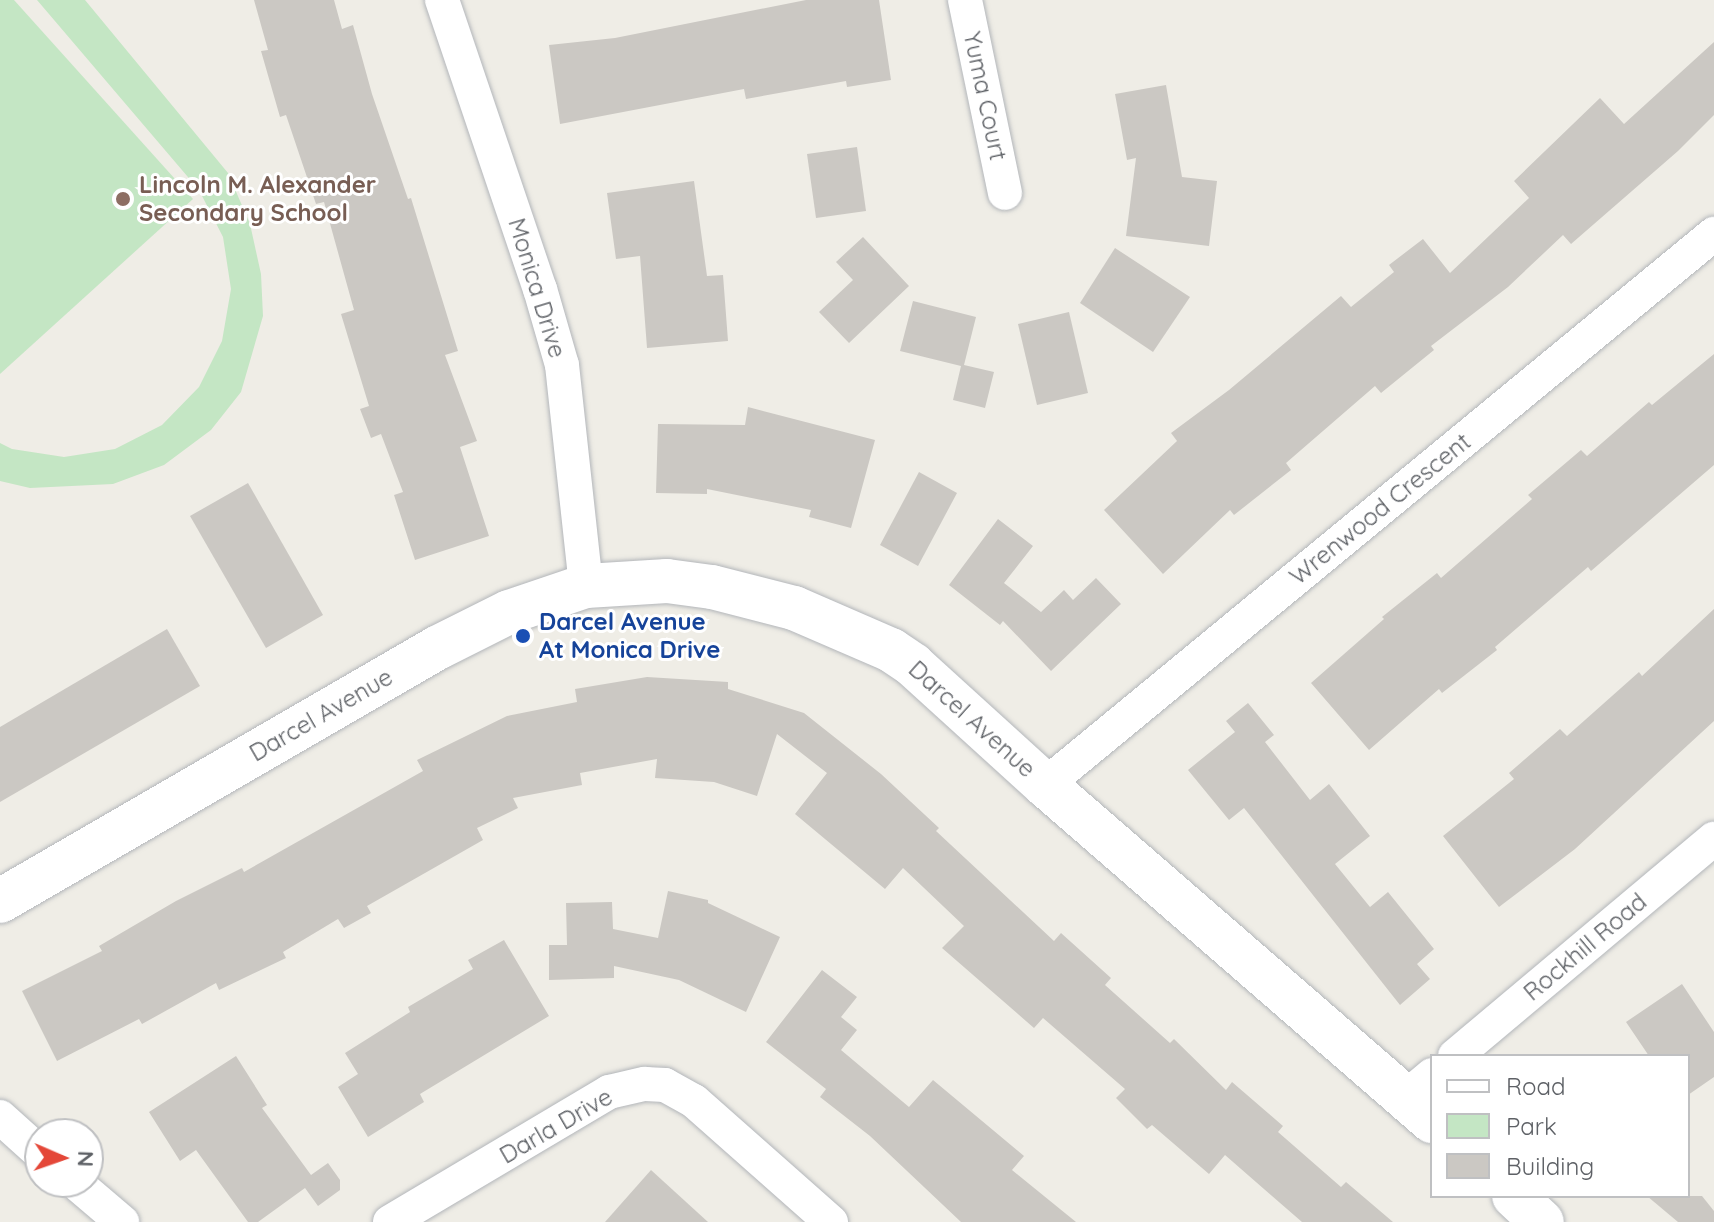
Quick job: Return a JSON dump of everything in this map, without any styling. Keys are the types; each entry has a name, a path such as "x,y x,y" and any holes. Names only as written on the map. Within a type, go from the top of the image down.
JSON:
{"street":[{"name":"Monica Drive","path":"442,0 540,289 562,365 586,586"},
{"name":"Yuma Court","path":"965,0 1005,193"},
{"name":"Wrenwood Crescent","path":"1045,785 1714,234"},
{"name":"Darcel Avenue","path":"0,901 437,648 509,612 586,586 667,581 712,587 794,608 841,626 913,665 1045,785 1423,1098"},
{"name":"Rockhill Road","path":"1457,1054 1714,839"},
{"name":"Darla Drive","path":"390,1222 609,1092 645,1084 665,1085 694,1101 831,1222"},
{"path":"0,1117 24,1139"},
{"path":"94,1198 122,1222"},
{"path":"1516,1198 1542,1222"}],"green space":[{"path":"0,0 14,0 193,199 0,374"},
{"path":"37,0 85,0 228,173 250,224 261,274 263,316 241,392 211,430 164,465 113,484 30,488 0,481 0,443 12,449 64,457 115,449 162,425 199,387 222,341 231,289 223,237 199,190"}],"building":[{"path":"254,0 334,0 342,29 353,25 372,94 408,199 411,198 458,351 445,355 477,441 460,447 489,536 415,560 394,495 403,492 381,434 371,438 360,409 369,406 341,314 354,310 324,202 316,204 286,115 280,117 261,51 268,50"},
{"path":"806,0 879,0 891,80 847,87 846,81 746,99 744,89 560,124 549,45 615,38"},
{"path":"1714,42 1714,115 1678,151 1571,244 1563,235 1508,287 1431,346 1434,350 1381,393 1375,386 1286,463 1291,470 1234,515 1230,510 1163,574 1104,510 1177,441 1171,433 1229,390 1341,296 1351,307 1394,272 1389,265 1423,239 1450,273 1529,198 1514,181 1600,98 1624,124"},
{"path":"1166,85 1182,177 1217,181 1209,246 1126,236 1136,158 1127,160 1115,94"},
{"path":"857,147 866,211 816,218 807,154"},
{"path":"694,181 707,276 723,275 728,341 647,348 640,256 616,259 607,193"},
{"path":"863,237 909,286 849,343 819,312 853,280 836,262"},
{"path":"1115,248 1190,297 1153,352 1080,303"},
{"path":"913,301 976,317 964,365 994,372 985,408 953,400 961,366 900,351"},
{"path":"1069,312 1088,393 1037,405 1018,324"},
{"path":"1714,354 1714,465 1591,571 1588,567 1495,647 1497,650 1442,693 1439,689 1369,750 1311,683 1384,619 1382,617 1437,573 1441,578 1532,499 1528,495 1581,450 1587,456 1649,402 1652,405"},
{"path":"748,407 875,440 851,528 809,517 811,510 707,489 707,494 656,493 658,424 745,425"},
{"path":"919,472 957,493 918,566 880,545"},
{"path":"248,483 323,615 266,648 190,516"},
{"path":"998,519 1033,546 1004,583 1041,612 1064,590 1073,600 1096,578 1121,604 1051,671 1003,621 1000,625 949,585"},
{"path":"1714,609 1714,721 1575,849 1499,907 1443,836 1514,779 1509,773 1560,729 1567,736 1639,672 1642,676"},
{"path":"167,629 200,686 0,802 0,727"},
{"path":"647,677 728,682 728,689 804,713 881,774 939,828 936,831 1054,941 1061,933 1111,978 1105,985 1170,1043 1174,1039 1226,1090 1232,1082 1283,1126 1278,1132 1341,1187 1346,1182 1393,1222 1302,1222 1225,1155 1209,1174 1152,1125 1147,1129 1116,1098 1125,1089 1043,1018 1034,1028 942,948 964,926 903,868 885,889 795,814 827,773 777,734 757,796 714,782 655,778 657,759 580,773 582,785 513,798 518,808 477,828 483,840 367,906 371,913 344,928 338,919 283,952 286,958 219,990 216,983 142,1024 139,1019 57,1061 22,991 102,951 99,946 176,901 242,868 244,872 423,771 417,760 507,716 577,702 575,689"},
{"path":"1248,703 1274,735 1265,742 1310,800 1329,784 1370,836 1335,864 1370,907 1388,892 1434,949 1417,964 1430,979 1400,1005 1244,808 1229,820 1188,770 1235,732 1226,721"},
{"path":"668,891 708,900 708,903 780,937 746,1012 679,980 614,966 614,978 549,980 549,945 567,945 566,903 612,902 613,929 658,938"},
{"path":"504,940 549,1016 420,1094 424,1102 368,1137 338,1087 358,1074 345,1053 410,1012 408,1007 473,969 468,960"},
{"path":"822,970 857,997 841,1017 857,1030 841,1050 909,1107 933,1080 1024,1156 1012,1170 1076,1222 961,1222 870,1136 820,1097 826,1089 766,1042"},
{"path":"1682,984 1714,1032 1714,1077 1690,1094 1690,1054 1648,1054 1626,1022"},
{"path":"236,1056 267,1105 262,1108 311,1175 328,1163 340,1180 340,1190 318,1206 305,1188 258,1222 248,1222 196,1150 180,1161 149,1112"},
{"path":"651,1170 708,1222 605,1222"},
{"path":"1702,1196 1714,1211 1714,1222 1678,1222 1649,1198"}],"place":[{"name":"Lincoln M. Alexander Secondary School","path":"123,199"},
{"name":"Darcel Avenue At Monica Drive","path":"523,636"}]}
